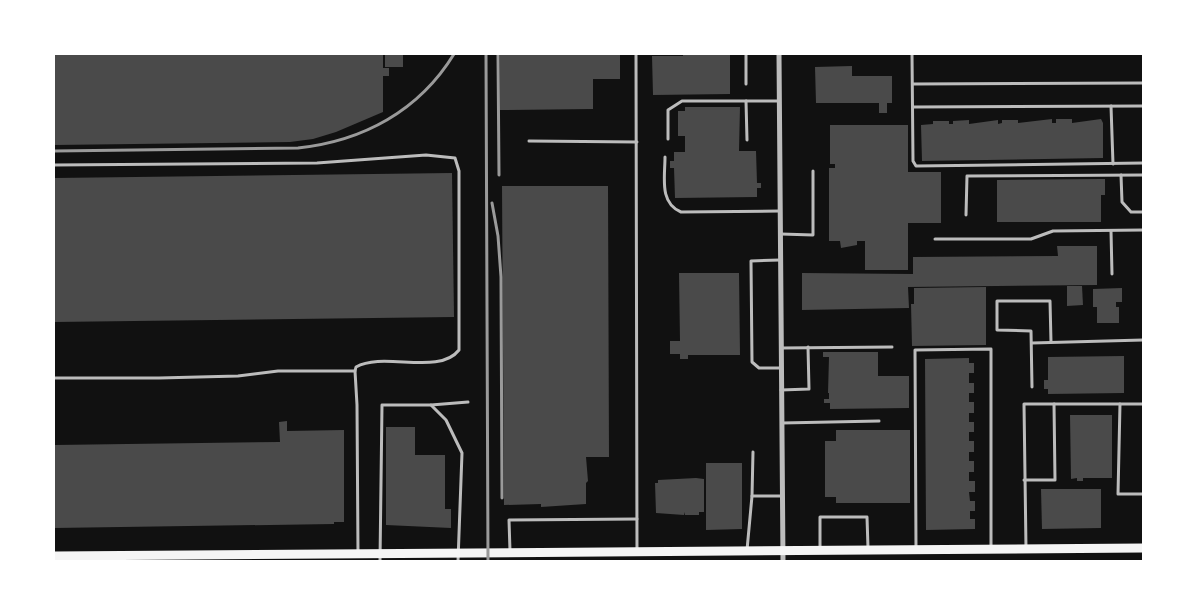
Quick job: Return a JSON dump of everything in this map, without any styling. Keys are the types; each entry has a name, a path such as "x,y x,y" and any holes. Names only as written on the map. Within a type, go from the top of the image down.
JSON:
{"main road":[{"path":"54,556 358,558 459,557 510,552 1143,548"}],"street":[{"path":"778,54 783,561"}],"lane":[{"path":"636,54 638,552"},
{"path":"746,54 746,84"},
{"path":"912,54 913,161 916,166 1143,163"},
{"path":"913,84 1143,83"},
{"path":"668,139 668,110 682,101 779,101"},
{"path":"746,101 747,140"},
{"path":"1111,106 1113,164"},
{"path":"913,107 1143,106"},
{"path":"528,141 637,142"},
{"path":"54,165 317,163 426,155 455,158 459,171 459,350 447,359 427,362 368,362 356,367 358,558"},
{"path":"665,157 665,191 668,203 672,208 681,212 780,211"},
{"path":"780,234 813,234 813,171"},
{"path":"1121,175 1122,202 1131,212 1143,212"},
{"path":"966,215 967,176 1143,175"},
{"path":"935,239 1031,239 1053,232 1143,230"},
{"path":"1111,231 1112,274"},
{"path":"780,260 751,261 751,270 752,362 759,368 781,368"},
{"path":"1032,387 1031,331 997,330 997,301 1050,301 1051,342"},
{"path":"1032,343 1143,340"},
{"path":"781,390 809,389 808,347"},
{"path":"781,348 892,347"},
{"path":"916,549 915,350 991,349 991,549"},
{"path":"54,378 238,376 278,371 355,371"},
{"path":"380,557 382,405 431,405 468,402"},
{"path":"1026,548 1024,404 1143,404"},
{"path":"1024,480 1055,480 1054,404"},
{"path":"1120,404 1118,494 1143,494"},
{"path":"431,405 446,420 462,453 459,557"},
{"path":"782,423 879,421"},
{"path":"747,551 752,496 753,452"},
{"path":"752,496 782,496"},
{"path":"820,550 820,516 868,516 868,550"},
{"path":"510,552 509,520 638,518"}],"building":[{"path":"54,54 383,54 383,68 389,68 389,76 383,76 383,112 336,132 313,139 290,142 54,145"},
{"path":"385,54 403,54 403,67 385,67"},
{"path":"500,54 620,54 620,79 593,79 593,109 500,110"},
{"path":"683,54 730,55 730,94 653,95 652,56 683,56"},
{"path":"852,66 852,76 892,76 892,103 887,103 887,113 879,113 879,103 816,103 815,67"},
{"path":"685,107 740,107 739,151 756,151 757,183 761,183 761,188 757,188 757,197 675,198 674,168 670,168 670,161 674,161 674,152 685,152 685,136 678,136 678,111 685,111"},
{"path":"1052,119 1052,123 1056,123 1056,119 1072,119 1072,123 1101,119 1103,123 1103,158 922,161 921,125 933,124 933,121 949,121 949,124 953,124 953,121 969,120 969,124 998,120 998,124 1002,123 1002,120 1018,120 1018,123"},
{"path":"830,125 908,125 908,172 941,172 941,223 908,223 908,270 865,270 865,241 857,241 857,245 841,248 840,241 829,241 829,168 835,168 835,164 830,164"},
{"path":"452,173 454,317 54,322 54,178"},
{"path":"1105,179 1105,195 1101,195 1101,222 997,222 997,180"},
{"path":"502,186 608,186 609,457 586,457 588,481 586,483 586,504 541,507 541,504 504,505"},
{"path":"1057,246 1097,246 1097,285 908,287 909,308 802,310 802,273 913,274 913,257 1058,256"},
{"path":"679,273 739,273 740,355 688,355 688,359 680,359 680,354 670,354 670,341 680,341"},
{"path":"1067,286 1082,286 1083,305 1067,306"},
{"path":"986,287 986,345 912,346 911,304 914,304 914,288"},
{"path":"1122,288 1122,302 1116,302 1116,307 1119,307 1119,323 1097,323 1097,307 1093,307 1093,289"},
{"path":"823,352 878,352 878,376 909,376 909,408 830,409 830,403 824,403 824,399 829,399 829,357 823,357"},
{"path":"1124,356 1124,393 1048,394 1048,389 1044,389 1044,380 1048,380 1048,357"},
{"path":"969,358 969,363 974,363 974,373 969,373 969,383 974,383 974,393 969,393 969,402 974,402 974,413 969,413 969,422 974,422 974,432 969,432 969,441 974,441 974,452 969,452 969,461 974,461 974,472 969,472 969,481 975,481 975,492 969,492 970,501 975,501 975,511 970,511 970,519 975,519 975,529 926,530 925,359"},
{"path":"1070,415 1112,415 1112,478 1083,478 1083,481 1077,481 1077,478 1071,479"},
{"path":"287,421 287,431 344,430 344,522 334,522 334,524 54,528 54,445 280,442 279,422"},
{"path":"386,427 415,427 415,455 445,455 445,509 451,509 451,528 386,525"},
{"path":"836,430 910,430 910,503 836,503 836,497 825,497 825,441 836,441"},
{"path":"706,463 742,463 742,529 706,530"},
{"path":"704,479 704,512 699,512 699,515 685,515 685,512 684,515 656,513 655,483 658,483 658,480"},
{"path":"1041,489 1101,489 1101,528 1042,529"}],"railway":[{"path":"54,151 298,148 322,144 367,130 387,120 424,92 454,54"},
{"path":"486,54 488,561"},
{"path":"498,54 499,175"},
{"path":"492,203 498,236 501,277 502,498"}]}
